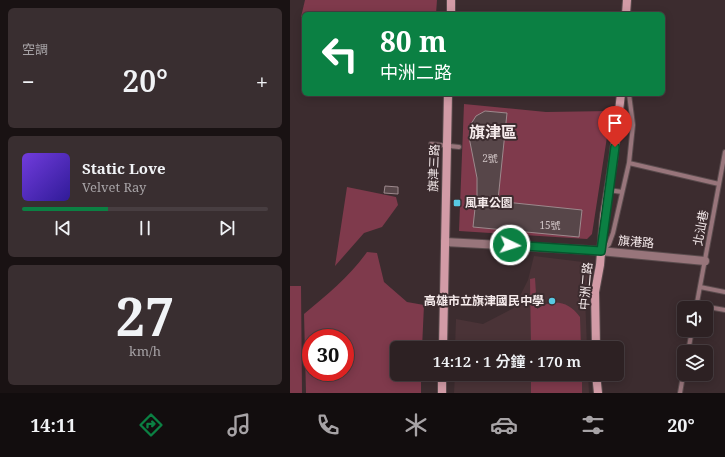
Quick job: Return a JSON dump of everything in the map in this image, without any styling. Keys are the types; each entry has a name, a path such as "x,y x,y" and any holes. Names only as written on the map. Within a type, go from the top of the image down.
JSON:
{"street":[{"path":"451,0 451,12"},
{"path":"626,12 627,0"},
{"name":"旗津三路","path":"444,341 448,96"},
{"name":"中洲二路","path":"596,341 595,292 621,96"},
{"name":"旗港路","path":"445,242 601,251 705,260"},
{"path":"442,381 442,393"},
{"path":"597,381 598,393"}],"lane":[{"name":"中洲二路","path":"601,251 609,244 628,163 633,125 629,96"},
{"path":"431,144 458,147"},
{"name":"北汕巷","path":"697,301 725,152"},
{"path":"628,163 719,184"},
{"path":"609,190 622,192"},
{"path":"700,287 725,292"},
{"path":"713,308 725,310"},
{"path":"680,393 682,381"}],"shaded area":[{"path":"305,0 437,0 436,12 302,12"},
{"path":"464,104 546,112 611,111 592,234 587,239 459,231"},
{"path":"347,187 396,197 398,205 382,227 364,233 335,266"},
{"path":"367,252 377,253 384,282 407,302 424,305 422,341 390,341 390,381 421,381 421,393 306,393 306,381 354,381 354,329 304,329 304,314 338,285"},
{"name":"高雄市立旗津國民中學","path":"534,256 591,263 585,294 587,341 455,341 456,319 483,324 514,308 528,280"},
{"path":"535,278 537,309 548,303 554,302 571,307 576,312 580,317 581,341 531,341 530,279"},
{"path":"290,286 301,286 302,393 290,393"},
{"path":"455,381 588,381 589,393 454,393"},
{"path":"531,381 582,381 582,393 531,393"}],"building":[{"path":"485,111 507,113 498,200 477,197 477,178 469,137 471,124 476,116"},
{"path":"385,186 398,187 398,194 384,193"},
{"path":"476,199 582,210 579,237 473,227"}],"place":[{"name":"風車公園","path":"457,203"},
{"name":"高雄市立旗津國民中學","path":"552,301"}],"district":[{"name":"旗津區","path":"493,132"}],"route":[{"path":"510,245 601,251 604,217 615,147"}]}
